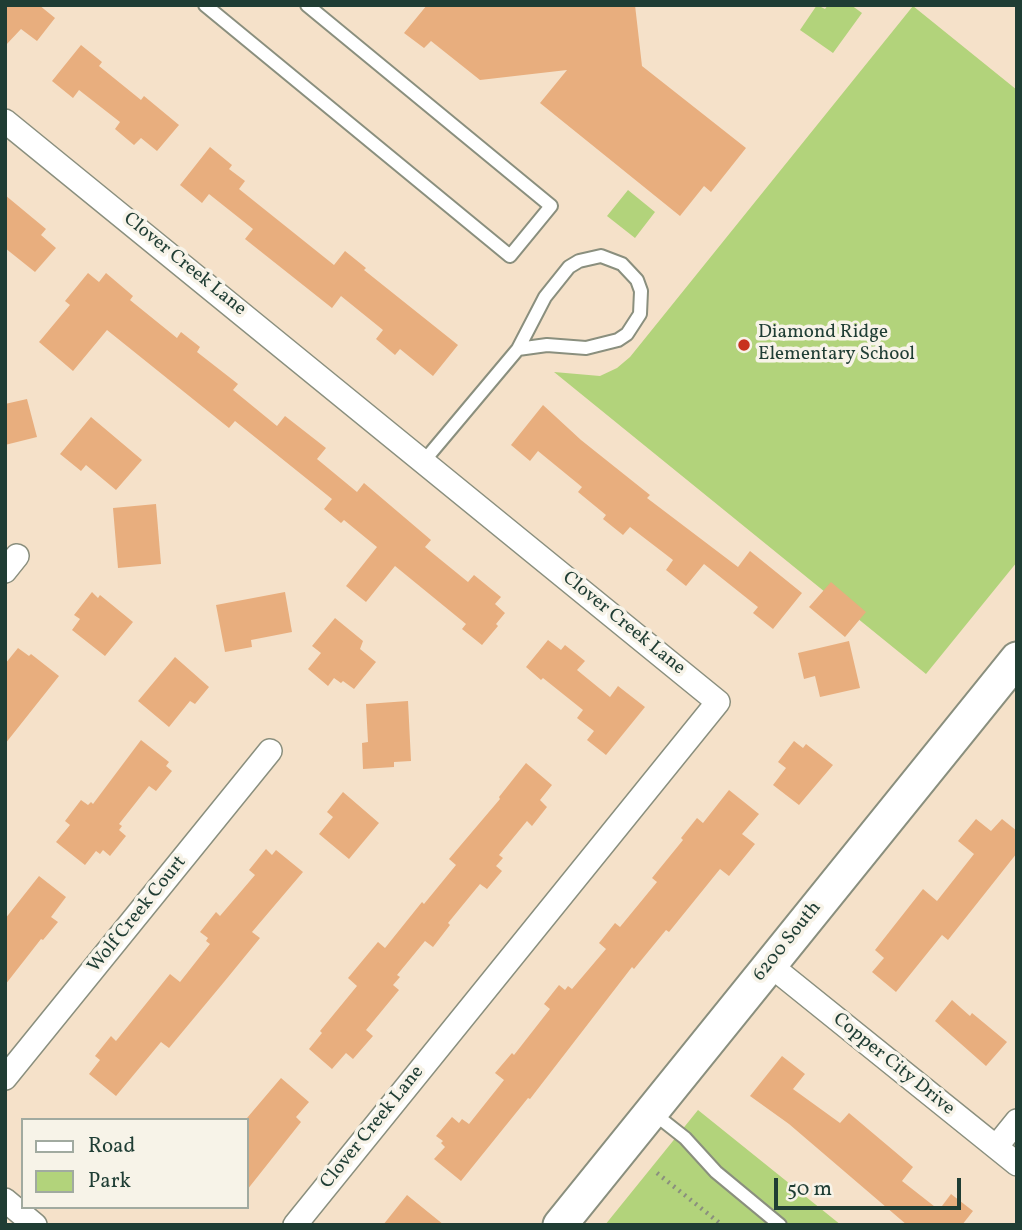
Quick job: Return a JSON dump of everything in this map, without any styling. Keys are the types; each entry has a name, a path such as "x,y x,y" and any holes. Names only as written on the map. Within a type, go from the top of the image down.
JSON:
{"main road":[{"name":"6200 South","path":"560,1225 1017,659"}],"street":[{"name":"Clover Creek Lane","path":"5,121 719,702 295,1225"},
{"name":"Wolf Creek Court","path":"5,1079 270,751"},
{"name":"Copper City Drive","path":"770,965 1017,1164"},
{"path":"996,1147 1017,1121"},
{"path":"5,1199 35,1225"}],"lane":[{"path":"205,5 510,256 551,206 307,5"},
{"path":"425,461 518,349 545,297 562,275 579,261 601,256 612,259 630,271 637,280 642,303 640,314 627,334 618,340 586,348 548,345 518,349"},
{"path":"651,1111 685,1138 716,1171 780,1225"}],"path":[{"path":"657,1172 722,1225"}],"green space":[{"path":"817,5 825,9 828,5 851,5 862,13 833,53 800,30"},
{"path":"913,6 1017,90 1017,562 926,674 554,372 600,376 617,368 630,357"},
{"path":"628,190 655,212 635,238 607,216"},
{"path":"698,1110 841,1225 605,1225"}],"building":[{"path":"5,5 39,5 55,18 37,41 21,29 5,46"},
{"path":"427,5 635,5 642,66 746,148 711,192 704,186 680,216 540,103 567,70 480,80 431,41 424,48 404,33"},
{"path":"81,45 102,62 99,66 141,100 144,96 179,125 157,151 141,138 134,145 115,129 120,122 79,90 73,98 52,81"},
{"path":"210,147 232,165 229,169 245,181 239,189 334,265 345,251 366,268 364,270 458,345 433,376 400,349 395,355 376,339 383,330 341,296 332,308 245,239 253,229 209,194 202,203 180,185"},
{"path":"5,195 46,229 41,235 56,248 35,272 5,248"},
{"path":"88,273 99,282 106,273 133,296 130,300 177,338 181,332 200,347 197,352 238,384 233,390 277,426 285,416 326,448 317,459 357,492 364,483 431,540 425,547 468,582 474,575 501,597 495,604 505,613 482,645 462,629 466,624 395,566 366,602 346,586 377,547 344,520 341,523 324,509 332,499 235,421 229,428 107,330 73,371 39,342 70,305 65,301"},
{"path":"27,399 37,437 5,445 5,404"},
{"path":"543,405 581,440 650,495 647,498 738,567 750,551 802,593 773,629 753,613 758,607 704,564 686,586 666,570 673,560 630,527 623,535 603,519 606,515 578,492 582,487 538,451 530,461 511,445"},
{"path":"91,417 142,460 116,490 86,465 81,471 60,454"},
{"path":"156,504 161,564 118,568 113,508"},
{"path":"831,582 866,612 845,637 809,607"},
{"path":"92,592 98,598 100,595 133,622 105,656 72,630 80,619 74,615"},
{"path":"285,592 292,632 251,640 252,647 225,652 216,605"},
{"path":"335,618 363,641 360,649 376,662 354,689 334,678 328,686 308,669 321,653 312,646"},
{"path":"548,640 561,650 565,645 585,661 577,670 610,697 618,686 645,707 606,755 587,740 594,731 577,718 583,710 526,667"},
{"path":"849,641 860,688 820,697 815,676 804,679 798,653"},
{"path":"18,648 29,656 31,654 59,676 5,744 5,664"},
{"path":"175,657 209,687 195,704 190,701 169,727 138,701"},
{"path":"408,701 411,761 394,762 394,767 363,769 362,743 368,742 366,704"},
{"path":"141,740 169,762 166,766 172,771 156,791 149,786 119,824 122,826 119,830 126,836 110,856 103,850 100,854 96,851 85,865 56,842 70,825 65,821 81,800 88,805 91,802 93,804"},
{"path":"794,741 803,748 806,744 833,765 799,805 773,785 786,768 778,762"},
{"path":"526,763 552,785 540,800 547,807 532,826 527,821 499,855 503,858 496,866 502,871 487,889 480,884 448,923 450,925 433,947 425,941 397,975 400,977 393,985 399,990 366,1030 373,1036 353,1059 346,1053 332,1069 309,1049 322,1033 320,1031 357,986 348,978 378,942 385,948 422,902 424,904 456,865 449,859 500,799"},
{"path":"729,790 759,814 742,834 755,844 729,876 720,869 669,932 666,930 634,969 632,967 530,1099 528,1098 461,1181 434,1159 445,1147 441,1143 443,1141 436,1136 452,1117 459,1123 462,1119 469,1124 504,1080 495,1073 512,1053 514,1055 550,1009 544,1004 559,985 565,990 568,986 572,989 606,949 599,943 615,923 620,927 657,882 652,878 683,840 681,838 697,818 703,823"},
{"path":"343,792 379,823 349,859 319,834 333,817 327,812"},
{"path":"976,819 991,831 1002,819 1017,831 1017,853 948,940 942,935 896,992 872,972 884,958 875,950 923,889 937,901 974,854 958,841"},
{"path":"266,849 272,855 276,850 303,872 252,932 260,938 169,1048 161,1042 116,1096 89,1074 100,1060 95,1056 111,1036 116,1041 170,974 180,982 210,944 206,941 208,938 200,932 216,912 220,916 255,875 249,870"},
{"path":"39,876 66,897 51,917 58,922 5,985 5,919"},
{"path":"952,1000 1007,1042 986,1066 935,1021"},
{"path":"782,1056 805,1074 793,1089 840,1123 849,1113 913,1167 902,1181 939,1210 951,1194 973,1211 962,1225 907,1225 789,1124 750,1096"},
{"path":"281,1078 309,1102 296,1117 301,1122 248,1189 248,1118"},
{"path":"407,1195 444,1225 383,1225"}],"place":[{"name":"Diamond Ridge Elementary School","path":"744,345"}]}
